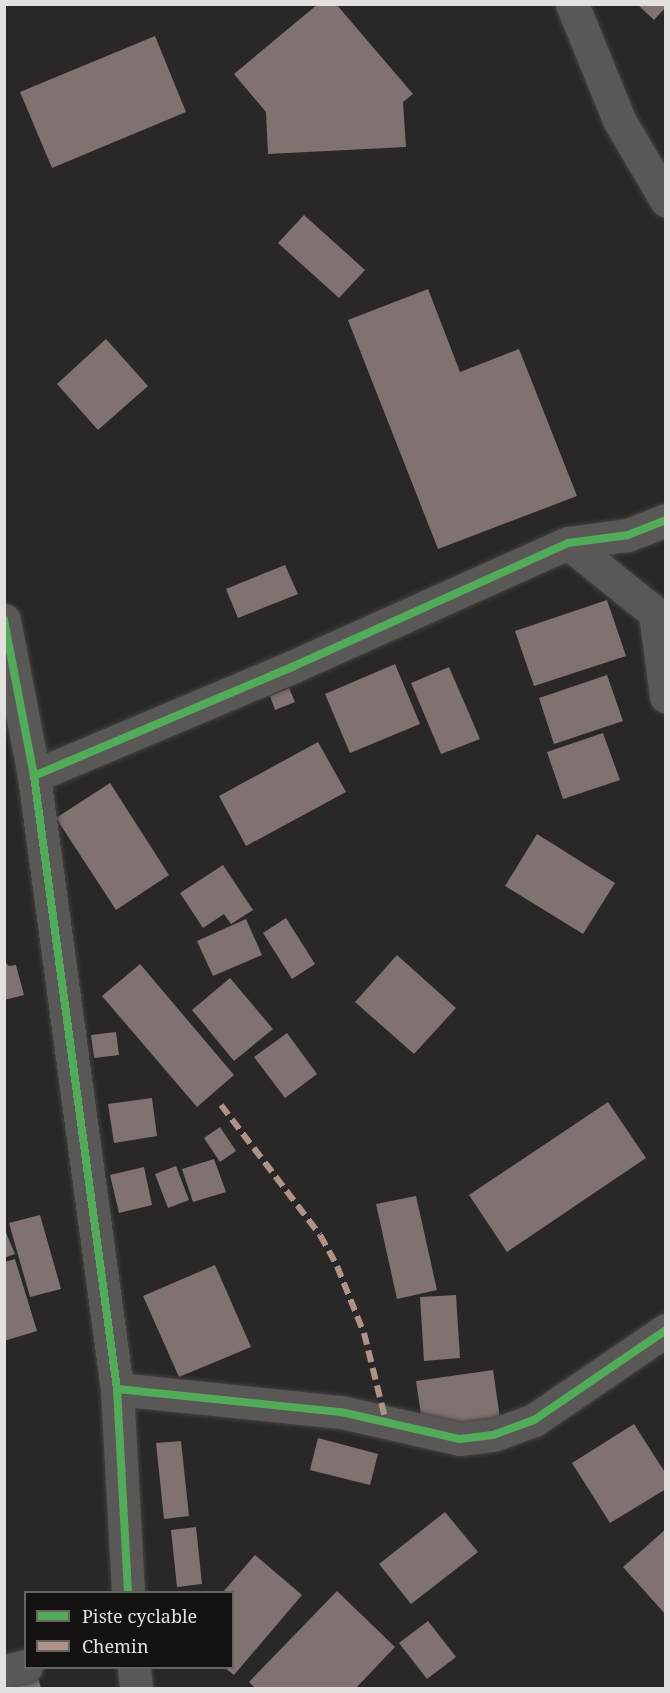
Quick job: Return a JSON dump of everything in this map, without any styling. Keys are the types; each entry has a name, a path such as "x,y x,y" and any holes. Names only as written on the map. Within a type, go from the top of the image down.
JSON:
{"street":[{"path":"572,4 619,120 666,200"},
{"path":"34,776 292,667 568,543 628,535 666,520"},
{"path":"568,543 660,602 666,696"},
{"path":"4,620 14,715 34,776 117,1389 128,1591"},
{"path":"117,1389 341,1412 460,1438 493,1436 534,1420 666,1330"},
{"path":"4,1671 24,1666"},
{"path":"134,1669 136,1689"}],"building":[{"path":"318,4 336,4 413,94 403,102 406,147 268,154 266,112 234,74"},
{"path":"637,4 666,4 666,7 654,20"},
{"path":"155,36 186,112 52,168 20,92"},
{"path":"304,215 365,270 339,298 278,243"},
{"path":"428,289 460,372 519,349 577,496 438,549 348,320"},
{"path":"106,339 148,386 98,430 57,384"},
{"path":"285,565 298,594 238,618 226,589"},
{"path":"607,600 626,656 534,686 515,631"},
{"path":"395,664 420,724 350,753 325,694"},
{"path":"449,667 480,739 441,754 411,683"},
{"path":"607,675 623,721 554,744 539,698"},
{"path":"289,688 295,702 275,710 270,696"},
{"path":"603,733 620,780 563,799 547,752"},
{"path":"318,742 346,792 246,846 219,796"},
{"path":"110,783 169,875 116,910 56,818"},
{"path":"537,834 615,883 583,934 505,886"},
{"path":"223,865 253,910 231,924 224,914 203,928 180,893"},
{"path":"286,918 315,964 292,979 263,933"},
{"path":"246,919 262,955 213,976 197,941"},
{"path":"397,955 456,1008 414,1054 355,1002"},
{"path":"4,961 9,966 16,965 24,995 4,1000"},
{"path":"140,964 234,1075 197,1107 102,996"},
{"path":"230,978 273,1029 234,1061 192,1010"},
{"path":"116,1032 119,1055 94,1058 91,1035"},
{"path":"287,1033 317,1074 285,1098 254,1057"},
{"path":"152,1098 157,1136 114,1143 108,1104"},
{"path":"608,1102 646,1158 507,1252 469,1195"},
{"path":"220,1127 236,1151 220,1162 204,1138"},
{"path":"214,1159 226,1192 193,1202 182,1169"},
{"path":"176,1166 189,1200 168,1208 155,1174"},
{"path":"144,1167 152,1205 119,1213 110,1175"},
{"path":"416,1196 437,1290 397,1299 376,1204"},
{"path":"40,1215 61,1289 30,1297 9,1223"},
{"path":"4,1228 15,1254 4,1258"},
{"path":"15,1259 37,1331 4,1341 4,1262"},
{"path":"215,1265 251,1347 179,1377 143,1296"},
{"path":"456,1295 460,1358 424,1361 420,1297"},
{"path":"493,1370 500,1418 423,1428 416,1381"},
{"path":"634,1424 666,1474 666,1489 610,1523 572,1463"},
{"path":"318,1438 378,1454 370,1485 310,1470"},
{"path":"181,1441 189,1516 164,1519 156,1443"},
{"path":"445,1512 478,1552 411,1604 379,1564"},
{"path":"196,1527 202,1584 177,1587 171,1530"},
{"path":"666,1529 666,1615 623,1567"},
{"path":"255,1555 302,1595 234,1675 226,1669 234,1669 234,1591 224,1591"},
{"path":"337,1591 395,1647 356,1688 255,1688 249,1682"},
{"path":"428,1621 456,1657 427,1679 399,1643"},
{"path":"38,1678 41,1688 4,1688"}],"marked path":[{"path":"221,1105 320,1235 337,1266 364,1333 386,1422"}],"cycle path":[{"path":"34,776 292,667 568,543 628,535 666,520"},
{"path":"4,620 34,776 117,1389 128,1591"},
{"path":"117,1389 341,1412 460,1439 493,1435 534,1420 666,1330"}]}
